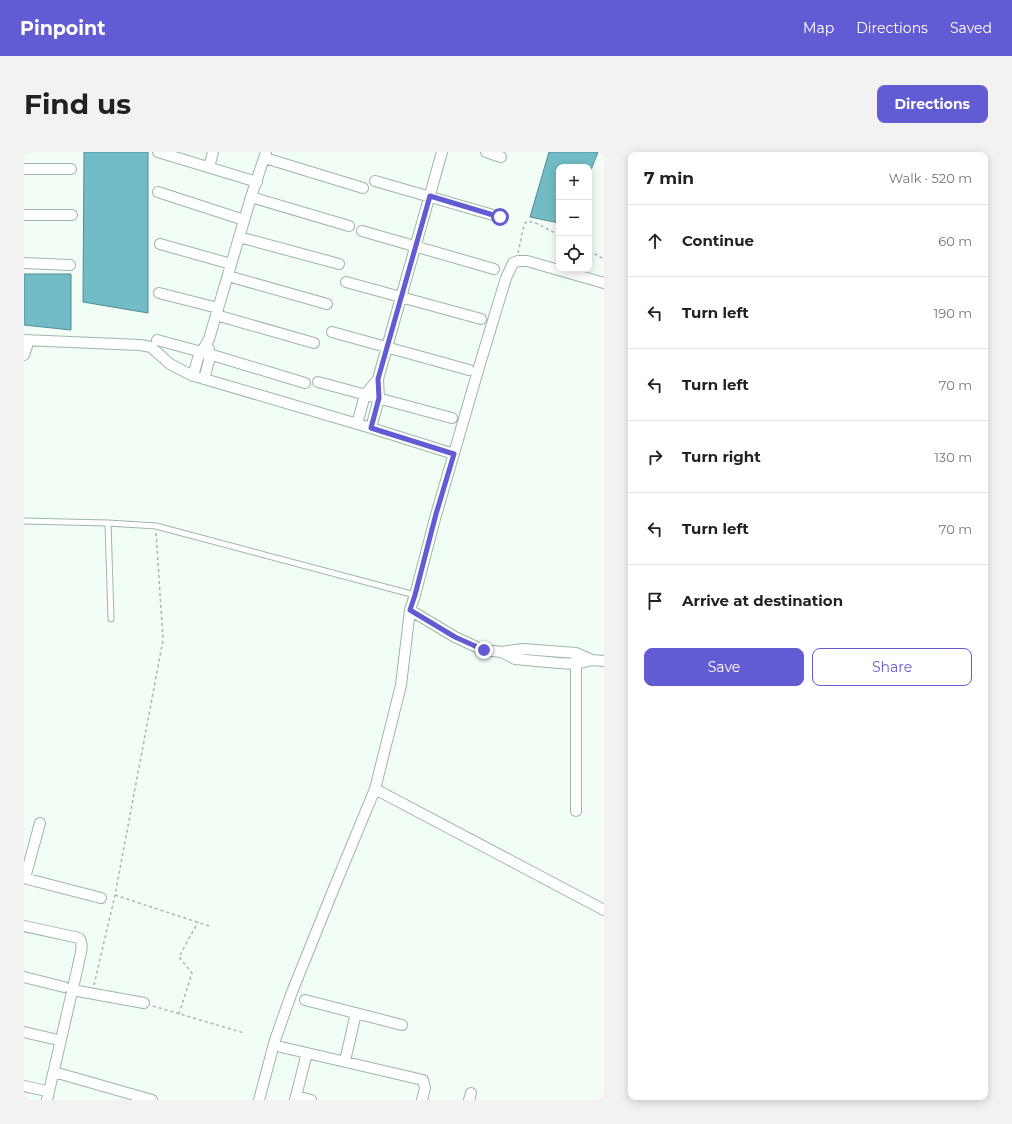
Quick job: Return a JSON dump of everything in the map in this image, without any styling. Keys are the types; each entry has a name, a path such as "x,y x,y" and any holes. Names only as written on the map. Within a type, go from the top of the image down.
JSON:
{"street":[{"path":"158,152 171,154 257,182"},
{"path":"209,167 213,152"},
{"path":"357,424 366,395 378,379 388,349 442,152"},
{"path":"486,152 501,157"},
{"path":"194,376 205,353 244,220 266,155 363,188"},
{"path":"24,169 71,169"},
{"path":"376,181 500,217"},
{"path":"158,192 244,220"},
{"path":"252,197 349,226"},
{"path":"24,215 72,215"},
{"path":"362,231 494,270"},
{"path":"239,238 339,264"},
{"path":"160,244 231,264"},
{"path":"259,1100 275,1040 292,992 336,881 375,789 401,685 410,610 436,514 482,357 504,285 513,263 518,261 537,263 604,283"},
{"path":"24,263 70,265"},
{"path":"228,276 327,304"},
{"path":"346,282 481,319"},
{"path":"159,293 314,343"},
{"path":"332,332 388,349 469,370"},
{"path":"24,355 26,340 151,347 170,364 194,376 454,454"},
{"path":"157,340 205,353 305,384"},
{"path":"204,379 205,353"},
{"path":"371,428 379,398 378,379"},
{"path":"318,382 452,418"},
{"path":"410,610 455,637 484,650 502,652 523,649 576,653 592,660"},
{"path":"502,652 515,659 576,664 592,660 604,660"},
{"path":"576,653 576,811"},
{"path":"375,789 604,910"},
{"path":"40,823 25,878 101,898"},
{"path":"24,926 79,938 82,941 68,989 54,1072 47,1100"},
{"path":"24,978 68,989 144,1004"},
{"path":"305,1000 402,1024"},
{"path":"345,1061 356,1013"},
{"path":"24,1032 54,1039"},
{"path":"281,1047 423,1080 425,1088 422,1100"},
{"path":"307,1053 295,1098 311,1100"},
{"path":"54,1072 152,1100"},
{"path":"24,1086 42,1090"}],"lane":[{"path":"24,520 156,526 415,595"},
{"path":"108,524 111,619"}],"path":[{"path":"518,261 524,225 527,221 538,224 556,233"},
{"path":"592,253 604,259"},
{"path":"92,994 115,895 163,640 156,526"},
{"path":"115,895 212,927"},
{"path":"179,1014 192,973 179,957 198,922"},
{"path":"144,1004 244,1033"}],"water":[{"path":"84,152 148,152 148,313 83,302"},
{"path":"549,152 598,152 592,167 592,164 556,164 556,222 530,217"},
{"path":"24,274 71,274 71,330 24,325"}],"route":[{"path":"484,650 455,637 410,610 454,454 371,428 379,398 378,379 388,349 430,196 500,217"}]}
